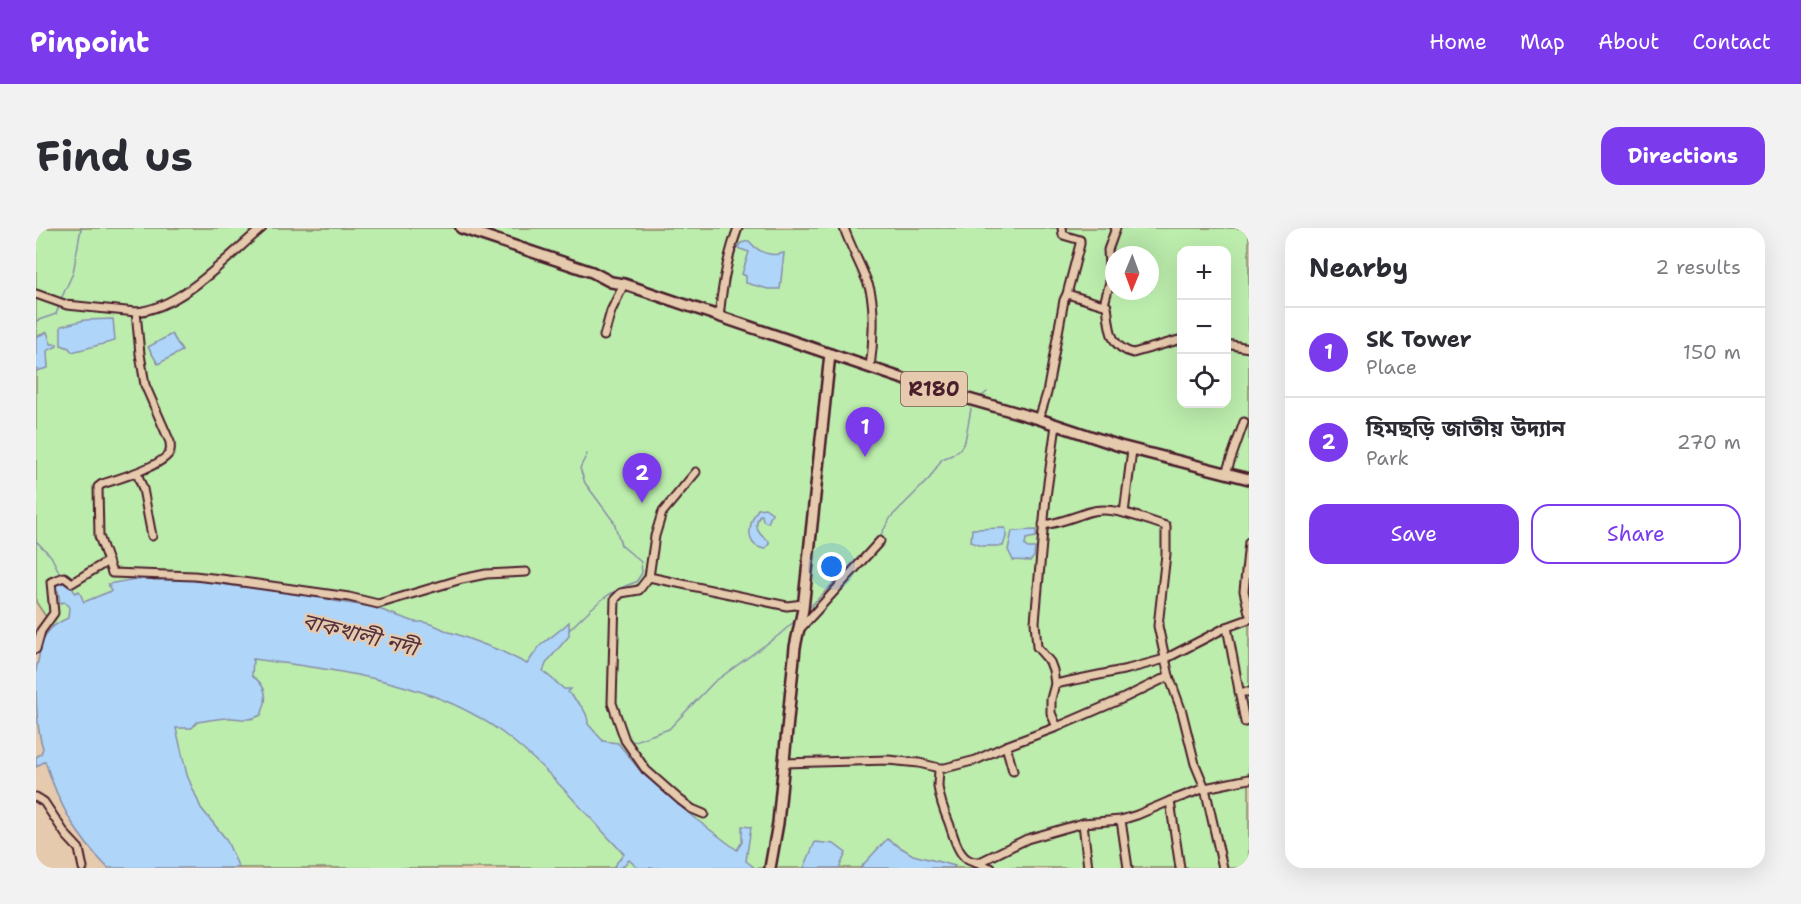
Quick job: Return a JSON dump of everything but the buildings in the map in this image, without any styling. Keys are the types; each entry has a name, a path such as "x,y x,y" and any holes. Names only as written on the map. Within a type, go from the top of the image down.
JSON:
{"main road":[{"name":"R180","path":"461,228 592,272 611,282 624,284 933,389 1039,419 1132,450 1249,479"},
{"name":"R180","path":"478,228 595,267 624,284"},
{"path":"770,868 778,823 795,647 803,606 830,354"}],"street":[{"path":"36,294 67,304 136,312 147,311 183,294 209,275 262,228"},
{"path":"719,317 730,249 738,228"},
{"path":"844,228 872,298 870,368"},
{"path":"1039,419 1047,393 1064,300 1080,244 1080,240 1063,235 1062,228"},
{"path":"1104,304 1110,282 1108,250 1116,228"},
{"path":"604,336 611,310 624,284"},
{"path":"1067,294 1107,306 1110,334 1125,351 1133,353 1177,340"},
{"path":"136,312 145,385 170,442 170,451 166,457 137,473 98,487 99,536 114,574 163,574 220,579 349,597 378,604 462,579 486,574 526,572"},
{"path":"1231,345 1249,348"},
{"path":"1226,473 1244,422"},
{"path":"1056,425 1035,605 1037,647 1050,662 1055,684 1051,713 1057,727"},
{"path":"1124,513 1132,450"},
{"path":"696,472 662,513 655,536 649,577 639,590 621,593 615,599 612,703 625,740 646,770 680,800 704,814"},
{"path":"137,473 143,489 152,536"},
{"path":"1043,525 1063,522 1089,512 1112,510 1166,526 1166,554 1158,626 1169,676 1182,712 1195,764 1205,788 1223,868"},
{"path":"799,630 880,540"},
{"path":"1249,542 1244,591 1249,613"},
{"path":"36,649 41,631 54,613 51,582 61,578 72,583 108,561"},
{"path":"649,577 787,606 803,606"},
{"path":"1055,684 1165,659 1227,627 1249,619"},
{"path":"1227,627 1245,722"},
{"path":"784,763 888,760 919,763 939,768 976,760 1124,698 1169,676"},
{"path":"1239,692 1249,692"},
{"path":"1006,746 1013,771"},
{"path":"939,768 938,785 943,809 961,853 966,859 991,868"},
{"path":"974,862 982,861 1027,838 1083,824 1121,820 1205,788 1249,779"},
{"path":"36,797 44,802 66,835 79,849 83,868"},
{"path":"1170,801 1180,868"},
{"path":"1121,820 1128,868"},
{"path":"1083,824 1088,868"}],"green space":[{"path":"36,228 1249,228 1249,868 216,868 36,602"}],"water":[{"path":"749,241 765,253 784,253 780,289 768,289 746,283 746,276 742,274 749,252 737,248 741,243"},
{"path":"113,319 115,341 72,352 61,345 61,326 85,320"},
{"path":"47,332 51,344 57,344 57,346 47,351 48,368 36,371 36,337"},
{"path":"172,334 182,351 158,364 148,347"},
{"path":"765,508 772,513 768,523 763,521 760,515 757,526 759,533 769,541 765,549 753,543 750,527 758,509"},
{"path":"1005,528 1006,537 1003,546 982,546 971,542 972,529"},
{"path":"1036,530 1036,537 1026,539 1025,546 1035,548 1034,557 1030,561 1013,560 1008,550 1012,531"},
{"name":"বাকখালী নদী","path":"146,577 154,580 205,581 241,587 273,588 373,607 415,622 434,625 501,651 527,664 540,646 569,622 569,636 547,662 543,671 564,689 571,689 568,692 581,706 588,719 588,724 603,741 618,743 642,773 693,817 737,850 742,842 742,826 751,827 746,861 755,868 638,868 629,860 622,867 616,868 614,866 624,854 536,761 504,734 477,716 417,690 384,681 318,668 253,659 252,676 261,684 265,693 265,704 261,715 250,719 228,718 197,722 192,728 176,728 187,775 201,808 226,839 239,868 108,868 87,844 70,819 56,792 45,761 36,767 36,757 41,754 43,748 36,701 36,669 39,649 47,633 68,618 69,607 64,602 60,603 58,591 54,591 52,587 58,582 65,581 71,585 75,593 79,591 84,602 111,591 108,584"},
{"path":"887,839 913,855 955,866 953,868 860,868"},
{"path":"815,842 834,844 846,853 839,868 804,868"}],"waterway":[{"path":"61,299 73,273 81,228"},
{"path":"36,321 56,314 59,306"},
{"path":"978,399 987,392"},
{"path":"879,538 891,517 929,479 942,459 960,449 965,441 971,409"},
{"path":"569,630 600,602 616,591 636,582 642,573 641,562 621,545 614,522 585,483 580,468 587,454"},
{"path":"36,541 51,556 60,574"},
{"path":"807,610 875,541"},
{"path":"629,743 669,729 714,682 779,635 797,619"}],"place":[{"name":"SK Tower","path":"865,457"},
{"name":"হিমছড়ি জাতীয় উদ্যান","path":"642,503"}]}
